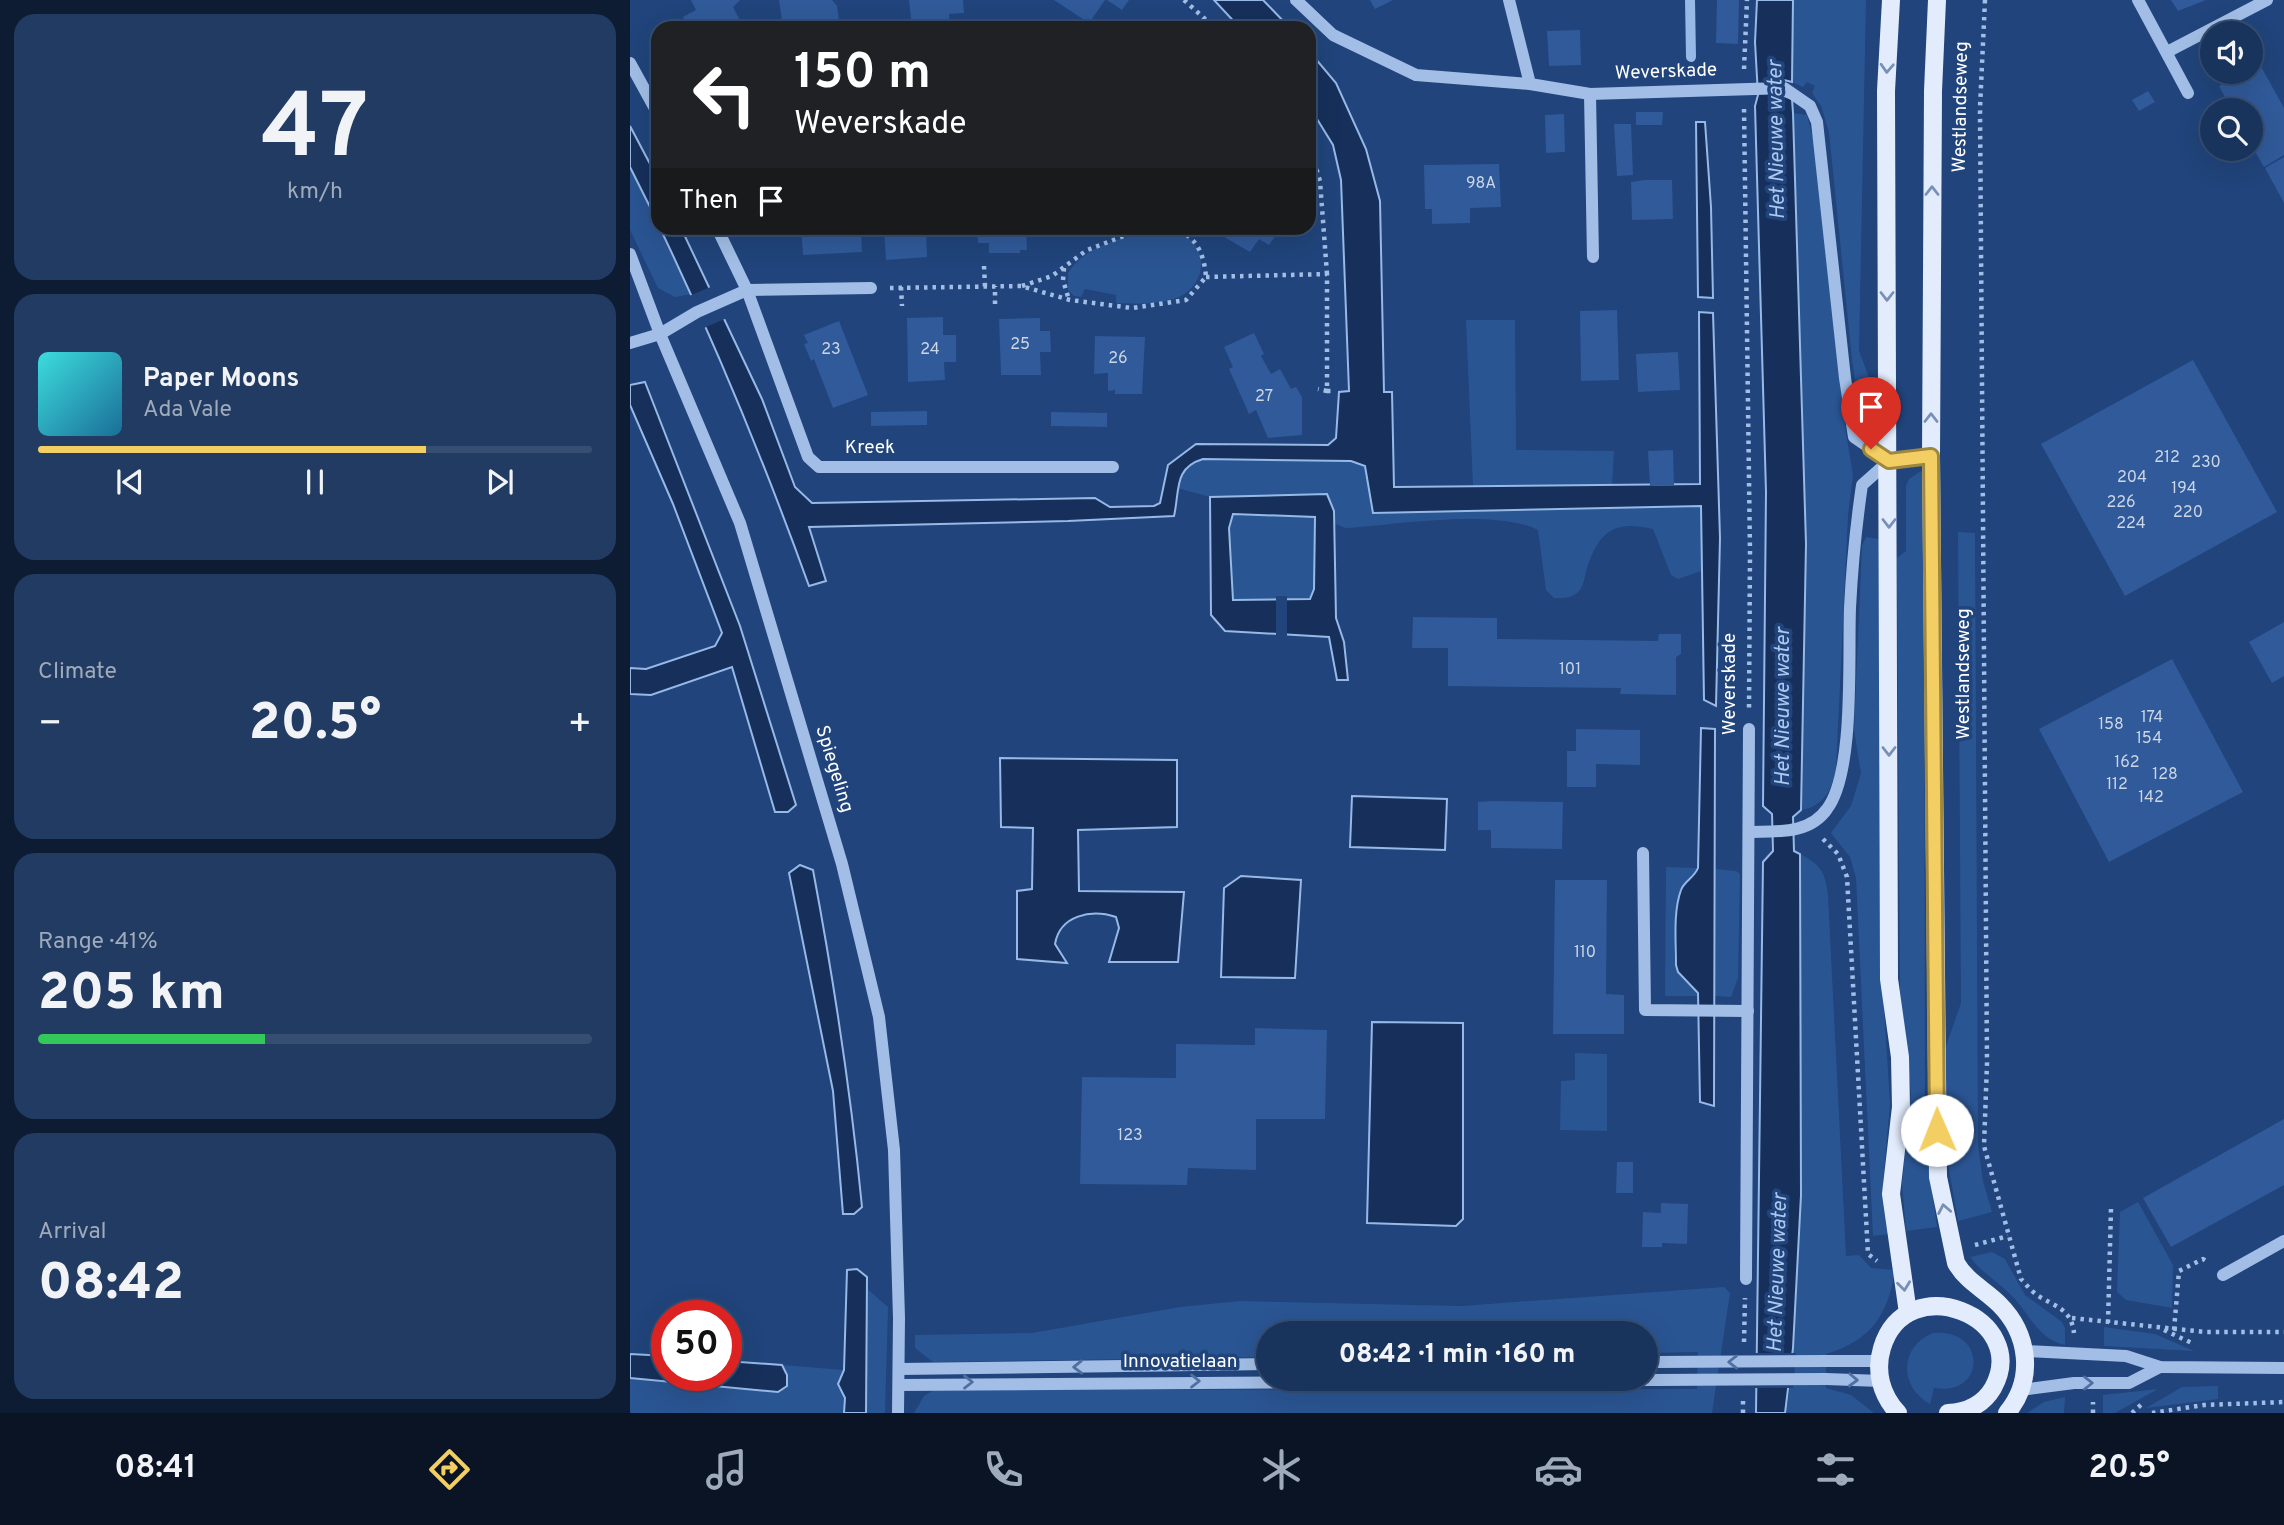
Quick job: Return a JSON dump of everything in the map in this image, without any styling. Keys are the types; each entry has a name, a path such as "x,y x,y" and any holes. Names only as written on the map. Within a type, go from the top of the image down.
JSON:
{"main road":[{"path":"1891,0 1886,91 1889,979 1900,1057 1901,1107 1891,1194 1908,1314"},
{"name":"Westlandseweg","path":"1937,0 1933,91 1931,456 1937,1164 1952,1251 1962,1274 2013,1319 2025,1351"},
{"path":"1898,1413 1886,1397 1881,1381 1879,1361 1888,1334 1908,1314 1938,1306 1959,1309 1984,1324 1998,1349 1998,1376 1990,1393 1970,1409 1948,1413"},
{"path":"1998,1349 2025,1351 2021,1390 2007,1413"}],"street":[{"name":"Weverskade","path":"1296,0 1333,35 1416,75 1530,84 1590,94 1784,88 1810,106 1817,122 1844,377 1854,437 1889,461"},
{"path":"1509,0 1530,84"},
{"path":"2138,0 2188,93"},
{"path":"2167,52 2267,0"},
{"path":"630,63 651,101"},
{"name":"Weverskade","path":"1590,94 1593,257"},
{"name":"Kreek","path":"720,235 747,290 808,457 819,467 1113,467"},
{"name":"Spiegeling","path":"630,254 660,334 740,523 845,877 879,1017 894,1150 900,1318 898,1413"},
{"path":"630,343 660,334 697,312 747,290 871,288"},
{"path":"1749,832 1802,829 1827,811 1840,785 1846,726 1854,540 1861,485 1889,461 1931,456"},
{"name":"Weverskade","path":"1746,1279 1749,729"},
{"path":"1643,853 1645,1010 1748,1011"},
{"path":"2223,1275 2284,1241"},
{"path":"2025,1351 2126,1356 2160,1367 2284,1367"},
{"path":"1658,1362 1879,1361"},
{"name":"Innovatielaan","path":"900,1369 1256,1364"},
{"path":"2021,1390 2074,1383 2129,1383 2160,1367"},
{"name":"Innovatielaan","path":"899,1385 1826,1379 1881,1381"}],"path":[{"path":"1184,0 1207,21"},
{"name":"Weverskade","path":"1747,0 1743,88 1750,553 1749,729"},
{"name":"Westlandseweg","path":"1985,0 1980,108 1987,1049 1984,1146 2021,1279 2037,1294 2059,1306 2072,1318 2108,1323"},
{"path":"1316,168 1320,181 1327,274 1327,391"},
{"path":"1021,286 1052,275 1087,250 1127,235"},
{"path":"871,288 1021,286 1070,300 1132,308 1163,304 1185,300 1206,277 1205,258 1195,241 1186,235"},
{"path":"984,266 985,286"},
{"path":"1064,267 1063,280 1070,300"},
{"path":"1206,277 1327,274"},
{"path":"995,286 995,304"},
{"path":"901,288 902,306"},
{"path":"1318,389 1335,391"},
{"path":"1802,829 1821,836 1830,845 1838,854 1847,877 1868,1254 1875,1261 1901,1259"},
{"path":"2111,1208 2108,1323 2174,1330 2284,1332"},
{"path":"1952,1251 2008,1236"},
{"path":"2174,1330 2179,1271 2203,1259 2223,1275"},
{"path":"2152,1413 2204,1405 2284,1402"},
{"path":"2256,1404 2257,1413"}],"shaded area":[{"path":"1793,0 1866,0 1859,351 1879,404 1879,430 1869,432 1861,419 1852,360 1829,132 1821,106 1812,93 1815,86 1807,82 1803,87 1792,82"},
{"path":"1793,113 1807,115 1816,151 1846,433 1853,475 1848,515 1836,769 1832,784 1821,801 1801,810 1806,544"},
{"path":"630,167 651,210 651,235 663,235 692,294 675,297 658,288 630,230"},
{"path":"1136,235 1183,235 1197,248 1200,257 1201,266 1196,283 1174,299 1140,304 1116,303 1116,295 1085,289 1081,297 1074,296 1068,290 1068,273 1076,263 1097,248"},
{"path":"1466,320 1515,320 1516,450 1614,451 1612,485 1473,487"},
{"path":"1203,459 1351,461 1365,465 1373,513 1702,506 1701,571 1678,579 1671,575 1653,529 1627,526 1617,528 1602,538 1591,558 1583,584 1576,594 1554,598 1546,590 1538,530 1519,523 1471,519 1345,528 1334,523 1334,511 1327,494 1210,497 1177,488 1185,470"},
{"path":"1921,471 1924,475 1925,1140 1937,1227 1906,1231 1902,1184 1911,1094 1900,991 1897,558 1906,551 1906,486 1909,479"},
{"path":"1232,514 1315,517 1314,589 1310,599 1233,600 1229,528"},
{"path":"1958,532 1975,533 1978,1146 1983,1181 1992,1212 1958,1221 1943,1135 1944,1052 1961,1003"},
{"path":"1866,537 1879,539 1880,944 1890,1104 1883,1183 1889,1234 1873,1236 1856,878 1850,857 1831,833 1851,806 1861,773 1854,730 1862,546"},
{"path":"1800,854 1821,870 1828,895 1846,1256 1859,1255 1871,1268 1895,1270 1887,1301 1874,1324 1854,1342 1826,1354 1826,1388 1851,1395 1874,1413 1785,1413 1789,1394 1801,1195"},
{"path":"1666,867 1698,868 1693,878 1685,882 1674,952 1678,971 1698,996 1665,996"},
{"path":"1715,869 1736,871 1740,874 1738,978 1731,997 1714,996"},
{"path":"1575,1053 1607,1054 1607,1131 1560,1130 1561,1081 1575,1080"},
{"path":"2138,1202 2173,1265 2172,1308 2126,1300 2117,1292 2120,1212"},
{"path":"1992,1252 2005,1259 2025,1295 2062,1322 2065,1328 2065,1345 2055,1342 2040,1331 2017,1301 1970,1257"},
{"path":"1724,1287 1730,1293 1712,1413 914,1413 924,1396 934,1390 1697,1389 1698,1352 1658,1353 1658,1321 1256,1321 1256,1357 933,1362 915,1348 915,1335 1032,1333 1180,1307 1240,1301 1461,1306"},
{"path":"866,1288 888,1307 885,1413 866,1413"},
{"path":"2104,1327 2155,1334 2194,1351 2104,1346"},
{"path":"1933,1333 1951,1334 1963,1340 1971,1350 1974,1362 1971,1373 1964,1382 1951,1388 1934,1388 1930,1404 1912,1387 1907,1367 1914,1347"},
{"path":"782,1365 844,1370 838,1384 845,1397 844,1413 630,1413 630,1378 651,1380 651,1391 742,1391 742,1386 787,1386 787,1375"},
{"path":"2218,1386 2218,1399 2146,1408 2182,1387"},
{"path":"2158,1389 2115,1413 2103,1413 2103,1395"},
{"path":"2065,1397 2064,1413 2027,1413 2044,1402"}],"water":[{"path":"1214,0 1263,0 1283,21 1234,21"},
{"name":"Het Nieuwe water","path":"1757,0 1793,0 1792,82 1784,80 1784,96 1792,99 1793,113 1806,544 1801,810 1793,817 1794,851 1800,854 1801,1195 1793,1348 1785,1413 1756,1413 1763,862 1773,851 1772,814 1763,806 1766,492 1755,106 1758,95 1755,42"},
{"path":"1316,59 1336,83 1366,149 1380,201 1384,392 1392,392 1394,487 1700,484 1699,312 1713,313 1720,538 1716,706 1704,700 1701,506 1373,513 1365,466 1351,461 1203,459 1193,463 1182,474 1174,516 809,527 826,581 809,586 739,405 663,235 684,235 762,399 795,487 812,503 1095,498 1110,507 1154,506 1160,503 1168,465 1196,444 1328,445 1336,438 1339,392 1349,391 1341,180 1333,145 1316,117"},
{"path":"1696,122 1705,122 1711,207 1713,298 1698,297"},
{"path":"630,126 651,166 651,209 630,167"},
{"path":"645,382 740,626 796,805 788,812 775,812 732,667 651,695 630,694 630,668 646,669 715,646 722,633 673,504 630,405 630,385"},
{"path":"1327,494 1334,511 1336,618 1344,642 1348,680 1337,680 1329,637 1225,631 1211,615 1210,497","holes":["1233,514 1315,517 1314,589 1310,599 1233,600 1229,528"]},
{"path":"1701,728 1715,729 1714,1106 1700,1102 1698,993 1678,972 1676,965 1678,899 1682,887 1698,868"},
{"path":"1000,758 1177,760 1177,827 1078,830 1079,891 1184,892 1178,962 1109,962 1119,928 1116,917 1097,914 1087,914 1070,921 1058,934 1055,944 1067,963 1017,959 1017,891 1032,889 1033,828 1001,827"},
{"path":"1352,796 1447,799 1445,850 1350,847"},
{"path":"800,865 813,870 835,996 862,1207 854,1214 843,1214 833,1091 789,873"},
{"path":"1241,876 1301,880 1295,978 1221,977 1224,888"},
{"path":"1372,1022 1463,1023 1463,1219 1456,1226 1367,1223"},
{"path":"857,1269 867,1277 866,1413 844,1413 845,1398 838,1384 844,1370 847,1270"},
{"path":"630,1354 651,1355 651,1380 630,1378"},
{"path":"742,1362 782,1365 787,1375 787,1386 778,1392 742,1389"}],"pier":[{"path":"713,286 727,318 704,328 689,296"},
{"path":"1276,596 1287,596 1287,637 1276,637"},
{"path":"1754,1353 1796,1353 1793,1388 1753,1388"}],"building":[{"path":"691,0 740,0 733,7 740,21 685,21 683,17 696,10"},
{"path":"779,0 832,0 837,6 839,21 782,21"},
{"path":"909,0 963,0 964,13 949,14 950,21 911,21"},
{"path":"1054,0 1105,0 1090,21 1086,21"},
{"path":"1107,0 1129,0 1122,10"},
{"path":"1370,0 1393,0 1375,9"},
{"path":"1717,0 1739,0 1738,44 1716,43"},
{"path":"2171,0 2206,0 2178,11"},
{"path":"1580,30 1581,65 1549,66 1547,31"},
{"path":"2263,70 2284,108 2284,155 2264,167 2260,161 2263,161 2263,98 2226,98 2219,86 2263,84"},
{"path":"2148,91 2155,102 2139,111 2132,100"},
{"path":"1636,112 1663,112 1662,125 1636,125"},
{"path":"1564,114 1565,152 1546,153 1545,115"},
{"path":"1614,124 1631,124 1633,175 1617,176"},
{"path":"2284,157 2284,203 2265,168"},
{"path":"1499,164 1501,207 1470,208 1470,223 1432,224 1432,209 1425,209 1424,165"},
{"path":"1672,180 1673,219 1632,220 1631,182"},
{"path":"802,235 861,235 862,252 803,255"},
{"path":"884,235 926,235 927,257 886,260"},
{"path":"977,235 1026,235 1027,250 1020,250 1020,253 989,253 989,243 978,243"},
{"path":"1221,235 1276,235 1269,245 1259,239 1250,252"},
{"path":"1617,310 1619,380 1581,381 1580,311"},
{"path":"943,317 943,335 956,335 956,362 944,362 945,380 908,382 907,318"},
{"path":"1040,318 1040,331 1050,331 1051,352 1040,352 1041,375 1001,375 999,319"},
{"path":"839,321 868,395 833,408 814,359 811,361 804,344 808,343 804,335"},
{"path":"1254,333 1264,354 1261,356 1271,374 1280,369 1291,389 1296,387 1302,397 1302,435 1268,438 1256,410 1249,414 1229,369 1233,367 1224,347"},
{"path":"1095,336 1145,337 1142,394 1115,394 1115,390 1108,391 1108,373 1094,374"},
{"path":"1678,352 1680,390 1638,392 1636,354"},
{"path":"2193,360 2277,512 2125,596 2041,444"},
{"path":"927,411 927,425 871,426 871,412"},
{"path":"1051,412 1107,413 1107,427 1051,426"},
{"path":"1673,450 1674,485 1650,486 1648,451"},
{"path":"1413,617 1497,618 1497,639 1658,641 1659,634 1681,634 1681,654 1676,657 1676,695 1620,694 1621,688 1448,686 1448,648 1412,648"},
{"path":"2284,622 2284,676 2272,683 2249,642"},
{"path":"2172,659 2243,792 2109,862 2039,729"},
{"path":"1576,729 1640,730 1640,765 1596,764 1596,787 1567,787 1567,751 1576,751"},
{"path":"1478,802 1563,802 1562,849 1491,848 1491,830 1478,830"},
{"path":"1555,880 1607,880 1606,994 1624,995 1624,1034 1553,1034"},
{"path":"1255,1028 1327,1030 1325,1119 1256,1119 1256,1170 1188,1168 1187,1185 1080,1184 1082,1077 1176,1078 1176,1044 1255,1045"},
{"path":"2284,1119 2284,1185 2171,1247 2143,1198"},
{"path":"1617,1162 1633,1162 1633,1193 1616,1193"},
{"path":"1661,1203 1688,1204 1687,1244 1662,1243 1662,1247 1642,1247 1643,1212 1661,1213"}],"waterway":[{"path":"1690,0 1691,57"}],"route":[{"path":"1871,449 1889,461 1931,456 1937,1130"}]}
